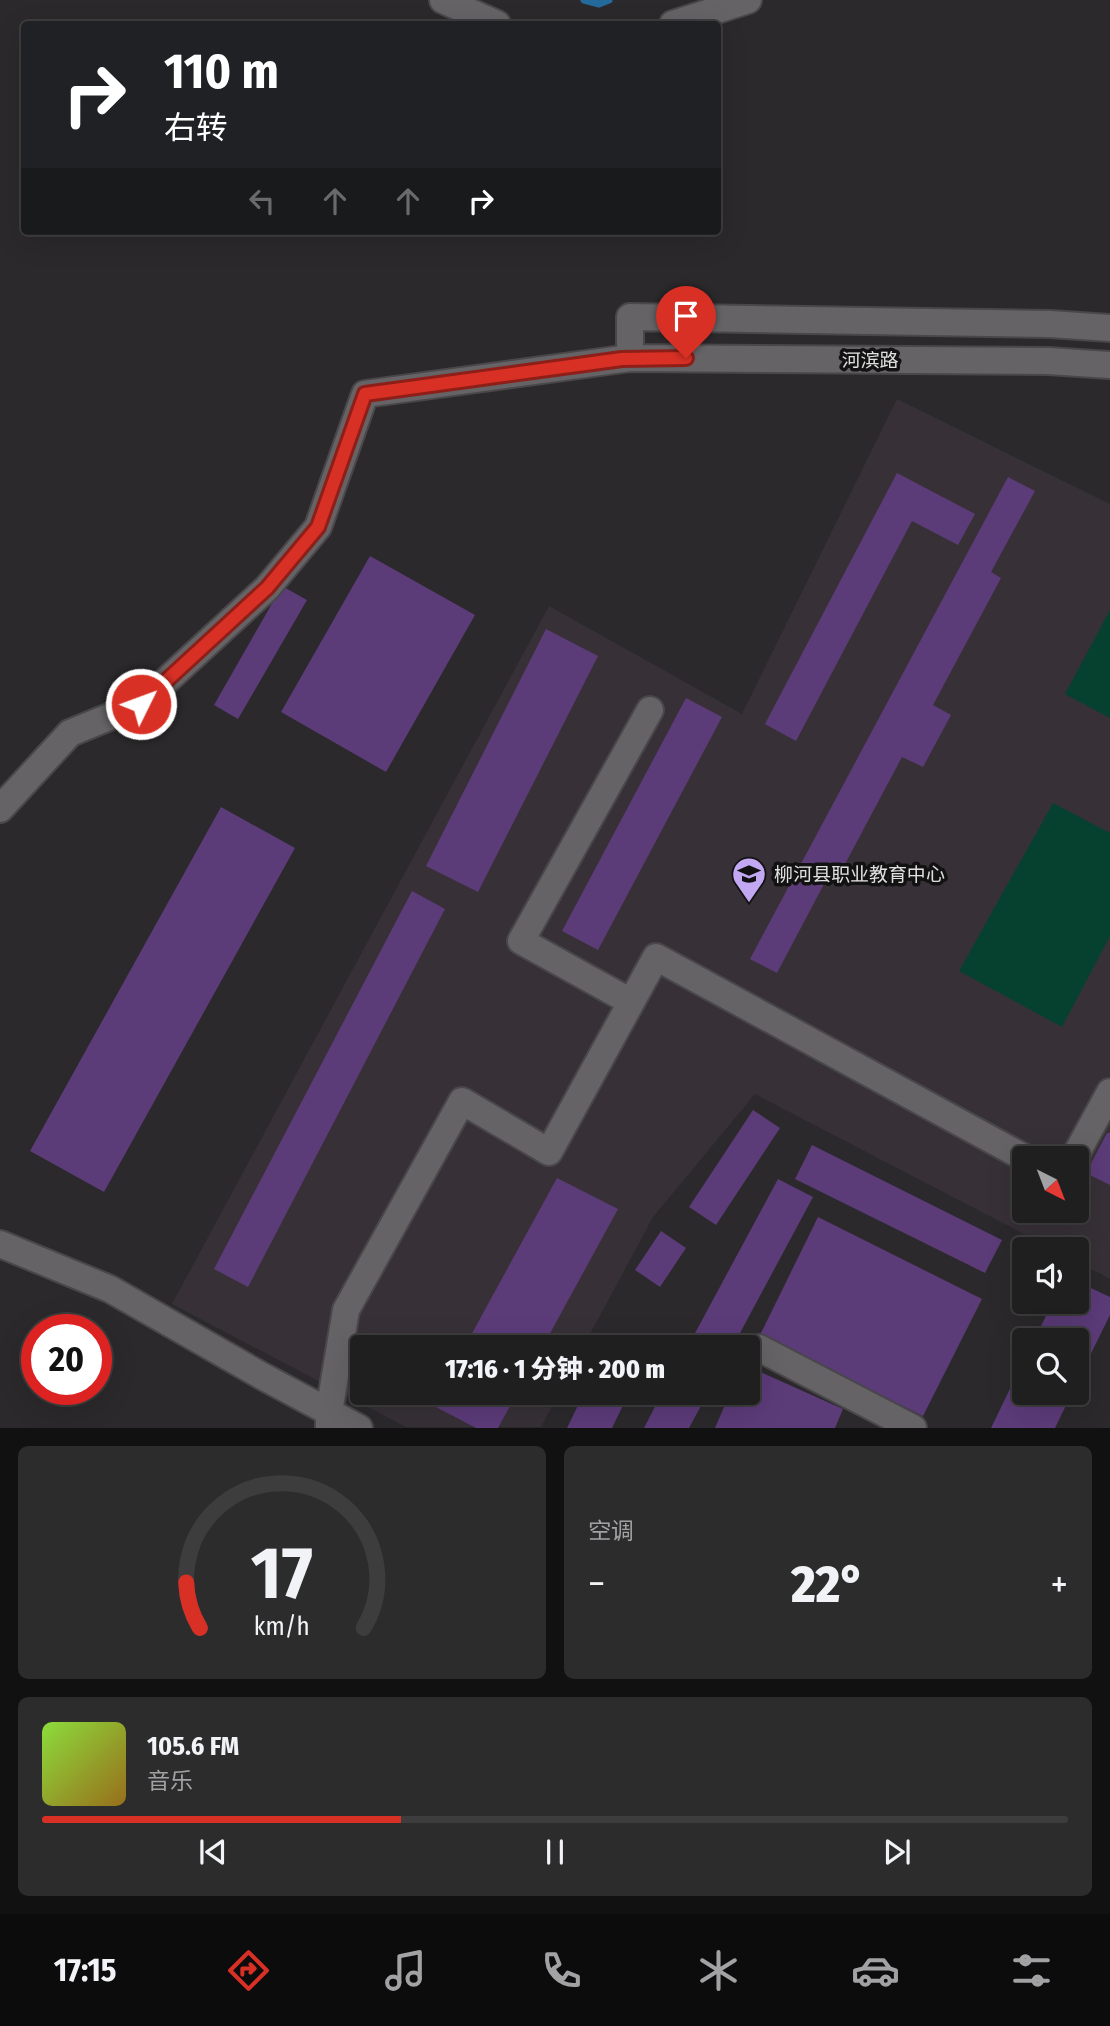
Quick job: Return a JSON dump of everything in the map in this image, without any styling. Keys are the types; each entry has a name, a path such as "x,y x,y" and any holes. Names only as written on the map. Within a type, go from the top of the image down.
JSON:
{"street":[{"path":"443,0 490,21"},
{"path":"682,21 748,0"},
{"name":"河滨路","path":"630,358 630,317 1036,324 1110,328"},
{"name":"河滨路","path":"0,809 70,733 141,704 267,588 318,527 365,394 630,358 1048,361 1110,365"},
{"path":"631,1002 521,941 650,710"},
{"path":"329,1420 346,1310 462,1101 549,1152 656,957 1012,1151"},
{"path":"1081,1146 1110,1093"},
{"path":"0,1244 110,1289 329,1420 359,1427"},
{"path":"760,1349 913,1427"}],"shaded area":[{"name":"柳河县职业教育中心","path":"897,399 1110,504 1110,1279 1089,1268 1089,1237 1030,1237 755,1094 653,1217 589,1335 350,1335 350,1398 172,1304 549,606 742,714"},
{"name":"柳河县职业教育中心","path":"364,1405 553,1405 541,1427 406,1427"}],"green space":[{"path":"1110,610 1110,718 1065,694"},
{"path":"1053,803 1110,833 1110,936 1062,1027 959,971"}],"building":[{"path":"897,473 975,514 958,545 912,521 796,741 765,724"},
{"path":"1008,477 1035,491 991,572 1001,578 933,705 951,715 923,767 902,757 836,881 824,884 777,973 750,959"},
{"path":"370,556 475,615 386,772 281,712"},
{"path":"282,586 307,600 238,719 214,705"},
{"path":"546,629 598,656 478,892 426,866"},
{"path":"686,698 722,717 598,950 562,931"},
{"path":"221,807 295,848 104,1192 30,1151"},
{"path":"412,891 445,909 248,1287 214,1269"},
{"path":"753,1110 780,1128 716,1225 689,1207"},
{"path":"1107,1133 1110,1133 1110,1185 1089,1174 1089,1167"},
{"path":"812,1145 1002,1240 985,1273 795,1179"},
{"path":"557,1178 618,1209 549,1335 471,1335"},
{"path":"778,1179 813,1197 739,1335 694,1335"},
{"path":"818,1217 982,1299 923,1416 760,1335"},
{"path":"661,1231 686,1248 660,1287 635,1270"},
{"path":"1089,1287 1110,1297 1110,1315 1089,1358 1089,1328 1040,1328 1047,1314 1089,1314"},
{"path":"760,1372 843,1409 835,1428 715,1428 725,1405 760,1405"},
{"path":"1012,1385 1012,1405 1066,1405 1055,1428 991,1428"},
{"path":"432,1405 510,1405 498,1428 476,1428"},
{"path":"578,1405 623,1405 612,1428 567,1428"},
{"path":"656,1405 701,1405 689,1428 644,1428"}],"waterway":[{"path":"584,0 599,4 609,0"}],"place":[{"name":"柳河县职业教育中心","path":"749,904"}],"route":[{"path":"141,704 267,588 318,527 365,394 630,358 686,358"}]}
